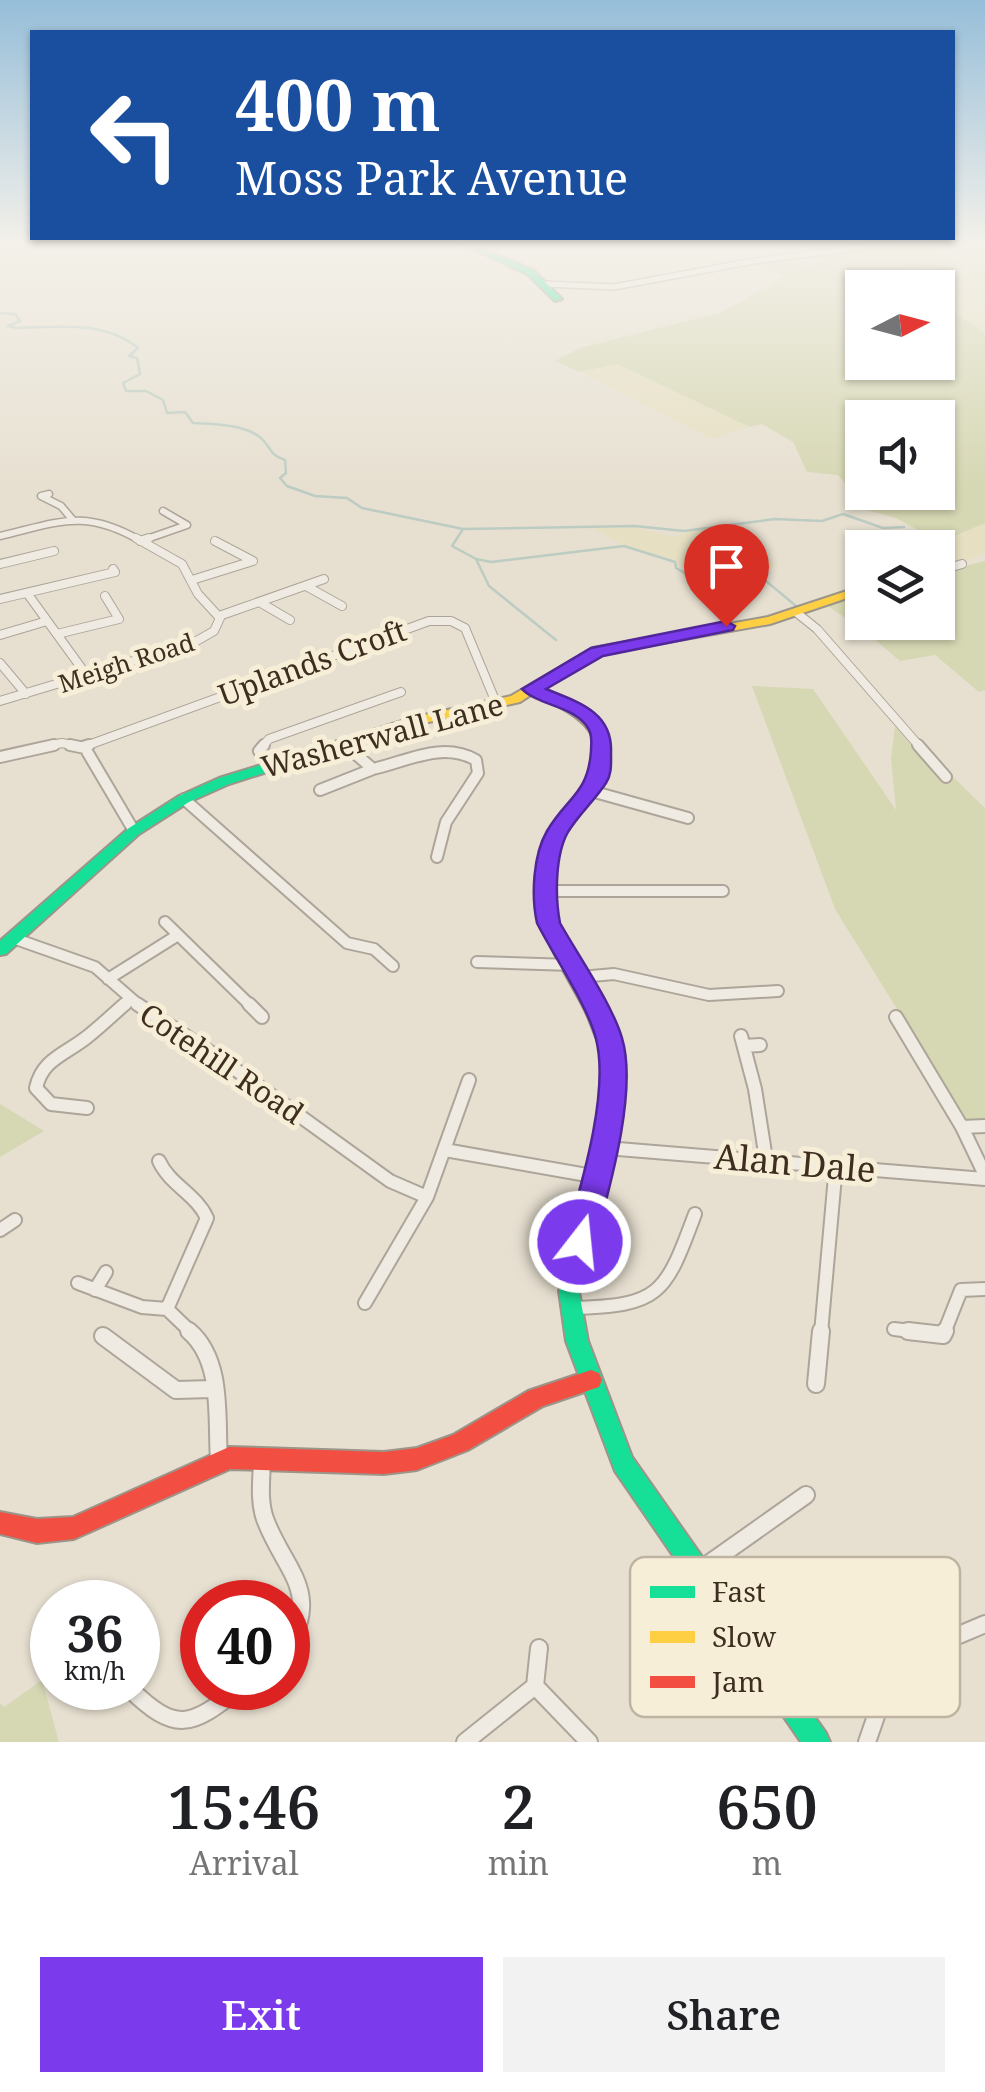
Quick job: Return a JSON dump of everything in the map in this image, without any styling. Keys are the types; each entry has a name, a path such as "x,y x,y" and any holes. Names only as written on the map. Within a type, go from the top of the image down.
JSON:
{"street":[{"path":"49,494 42,496 62,506 72,519"},
{"path":"140,541 187,525 163,511"},
{"name":"Meigh Road","path":"0,536 72,519 108,522 182,564 198,594 220,616 217,627 199,640 0,701"},
{"path":"192,580 253,561 216,540"},
{"path":"1,563 54,551"},
{"path":"955,566 962,564"},
{"path":"0,599 115,572 113,569"},
{"path":"220,616 324,580"},
{"path":"306,586 342,606"},
{"path":"27,592 85,673"},
{"name":"Washerwall Lane","path":"0,950 134,832 184,799 269,764 406,722 497,705 588,656 617,646 798,613 845,595"},
{"path":"58,634 119,619 105,596"},
{"path":"261,603 290,620"},
{"path":"798,613 817,629 946,777"},
{"name":"Uplands Croft","path":"83,747 315,660 436,620 464,628 497,705"},
{"path":"0,635 48,621"},
{"path":"0,663 26,694"},
{"path":"531,689 583,712 598,726 602,766 592,791 556,832 546,890 548,923 609,1037 612,1110 606,1148 571,1275 570,1308 591,1380 623,1462 685,1557"},
{"path":"269,764 259,751 269,739 401,692"},
{"path":"0,757 62,743 83,747 134,832"},
{"path":"344,744 373,769"},
{"path":"320,790 373,769 443,750 462,752 476,760 478,773 446,822 437,857"},
{"path":"592,791 688,818"},
{"path":"184,799 348,942 374,949 393,966"},
{"path":"546,890 723,891"},
{"path":"165,922 262,1017"},
{"path":"108,979 178,934"},
{"name":"Cotehill Road","path":"14,938 79,959 130,1000 226,1062 390,1181 428,1196"},
{"path":"477,962 614,974 709,994 762,987 778,991"},
{"path":"87,1108 71,1114 43,1099 36,1088 40,1070 130,1000"},
{"path":"896,1016 962,1127 985,1177"},
{"path":"760,1045 742,1041 766,1160"},
{"path":"365,1304 428,1196 470,1080"},
{"path":"962,1127 985,1126"},
{"name":"Alan Dale","path":"606,1148 985,1177"},
{"path":"446,1150 598,1177"},
{"path":"816,1384 836,1165"},
{"path":"160,1168 201,1206 207,1218 166,1308"},
{"path":"570,1308 624,1308 656,1295 670,1280 695,1214"},
{"path":"0,1230 16,1220"},
{"path":"95,1290 106,1272"},
{"path":"78,1283 142,1307 166,1308 203,1348 212,1388 219,1462"},
{"path":"894,1329 943,1335 962,1290 985,1290"},
{"path":"102,1336 176,1390 212,1388"},
{"path":"0,1523 38,1531 74,1528 219,1462 262,1456 369,1463 417,1459 460,1443 536,1398 591,1380"},
{"path":"262,1456 262,1509 296,1580"},
{"path":"719,1557 806,1495"},
{"path":"960,1635 985,1624"},
{"path":"465,1742 535,1686 539,1648"},
{"path":"535,1686 588,1742"},
{"path":"152,1710 177,1723 201,1717 210,1710"},
{"path":"800,1717 818,1742"},
{"path":"867,1742 876,1717"}],"shaded area":[{"path":"617,364 750,427 711,439 580,372"},
{"path":"985,523 985,554 963,562 955,558 955,536"},
{"path":"743,525 744,548 779,564 758,574 731,574 712,582 685,574 677,561 620,544 593,528 634,527 673,537 697,529"}],"green space":[{"path":"670,325 845,325 845,380 955,380 955,325 973,325 985,334 985,523 955,536 955,530 918,530 896,518 867,510 955,510 955,400 845,400 845,483 838,475 807,472 793,442 762,424 750,427 617,364 580,372 555,361 580,348"},
{"path":"985,561 985,690 979,692 935,655 900,661 876,640 955,640 955,569"},
{"path":"845,599 845,618 826,605"},
{"path":"752,686 813,689 896,810 891,758 895,726 940,779 953,777 985,808 985,1121 967,1122 835,909"},
{"path":"0,1104 44,1131 0,1157"},
{"path":"30,1689 30,1710 50,1710 59,1742 0,1742 0,1703 4,1707"}],"waterway":[{"path":"10,325 80,327 124,339 138,348 129,356 137,358 140,374 123,383 126,391 146,391 163,400 167,413 185,412 193,423 230,426 257,435 285,460 286,473 280,478 287,486 315,496 347,498 362,508 463,529"},
{"path":"463,529 635,526 684,531 775,519 822,521 843,514 883,528 904,527"},
{"path":"463,529 452,546 476,559"},
{"path":"476,559 491,562 624,546 675,562 676,568 696,577 716,580 759,575 796,606"},
{"path":"476,559 489,586 556,640"}],"traffic: fast":[{"path":"0,950 134,831 184,799 224,781 415,721"},
{"path":"608,1046 612,1060 606,1148 569,1291 577,1341 623,1463 688,1557"},
{"path":"800,1717 817,1742"}],"traffic: slow":[{"path":"415,721 515,699 597,651 770,620 845,595"},
{"path":"531,689 564,703 591,721 604,747 593,784 553,842 545,889 549,924 608,1046"}],"traffic: jam":[{"path":"0,1523 37,1531 74,1528 229,1458 384,1463 417,1459 460,1443 536,1398 591,1380"}],"route":[{"path":"580,1242 606,1148 612,1110 612,1060 609,1037 548,923 544,902 556,832 599,778 602,738 598,726 583,712 531,689 597,652 726,626"}]}
